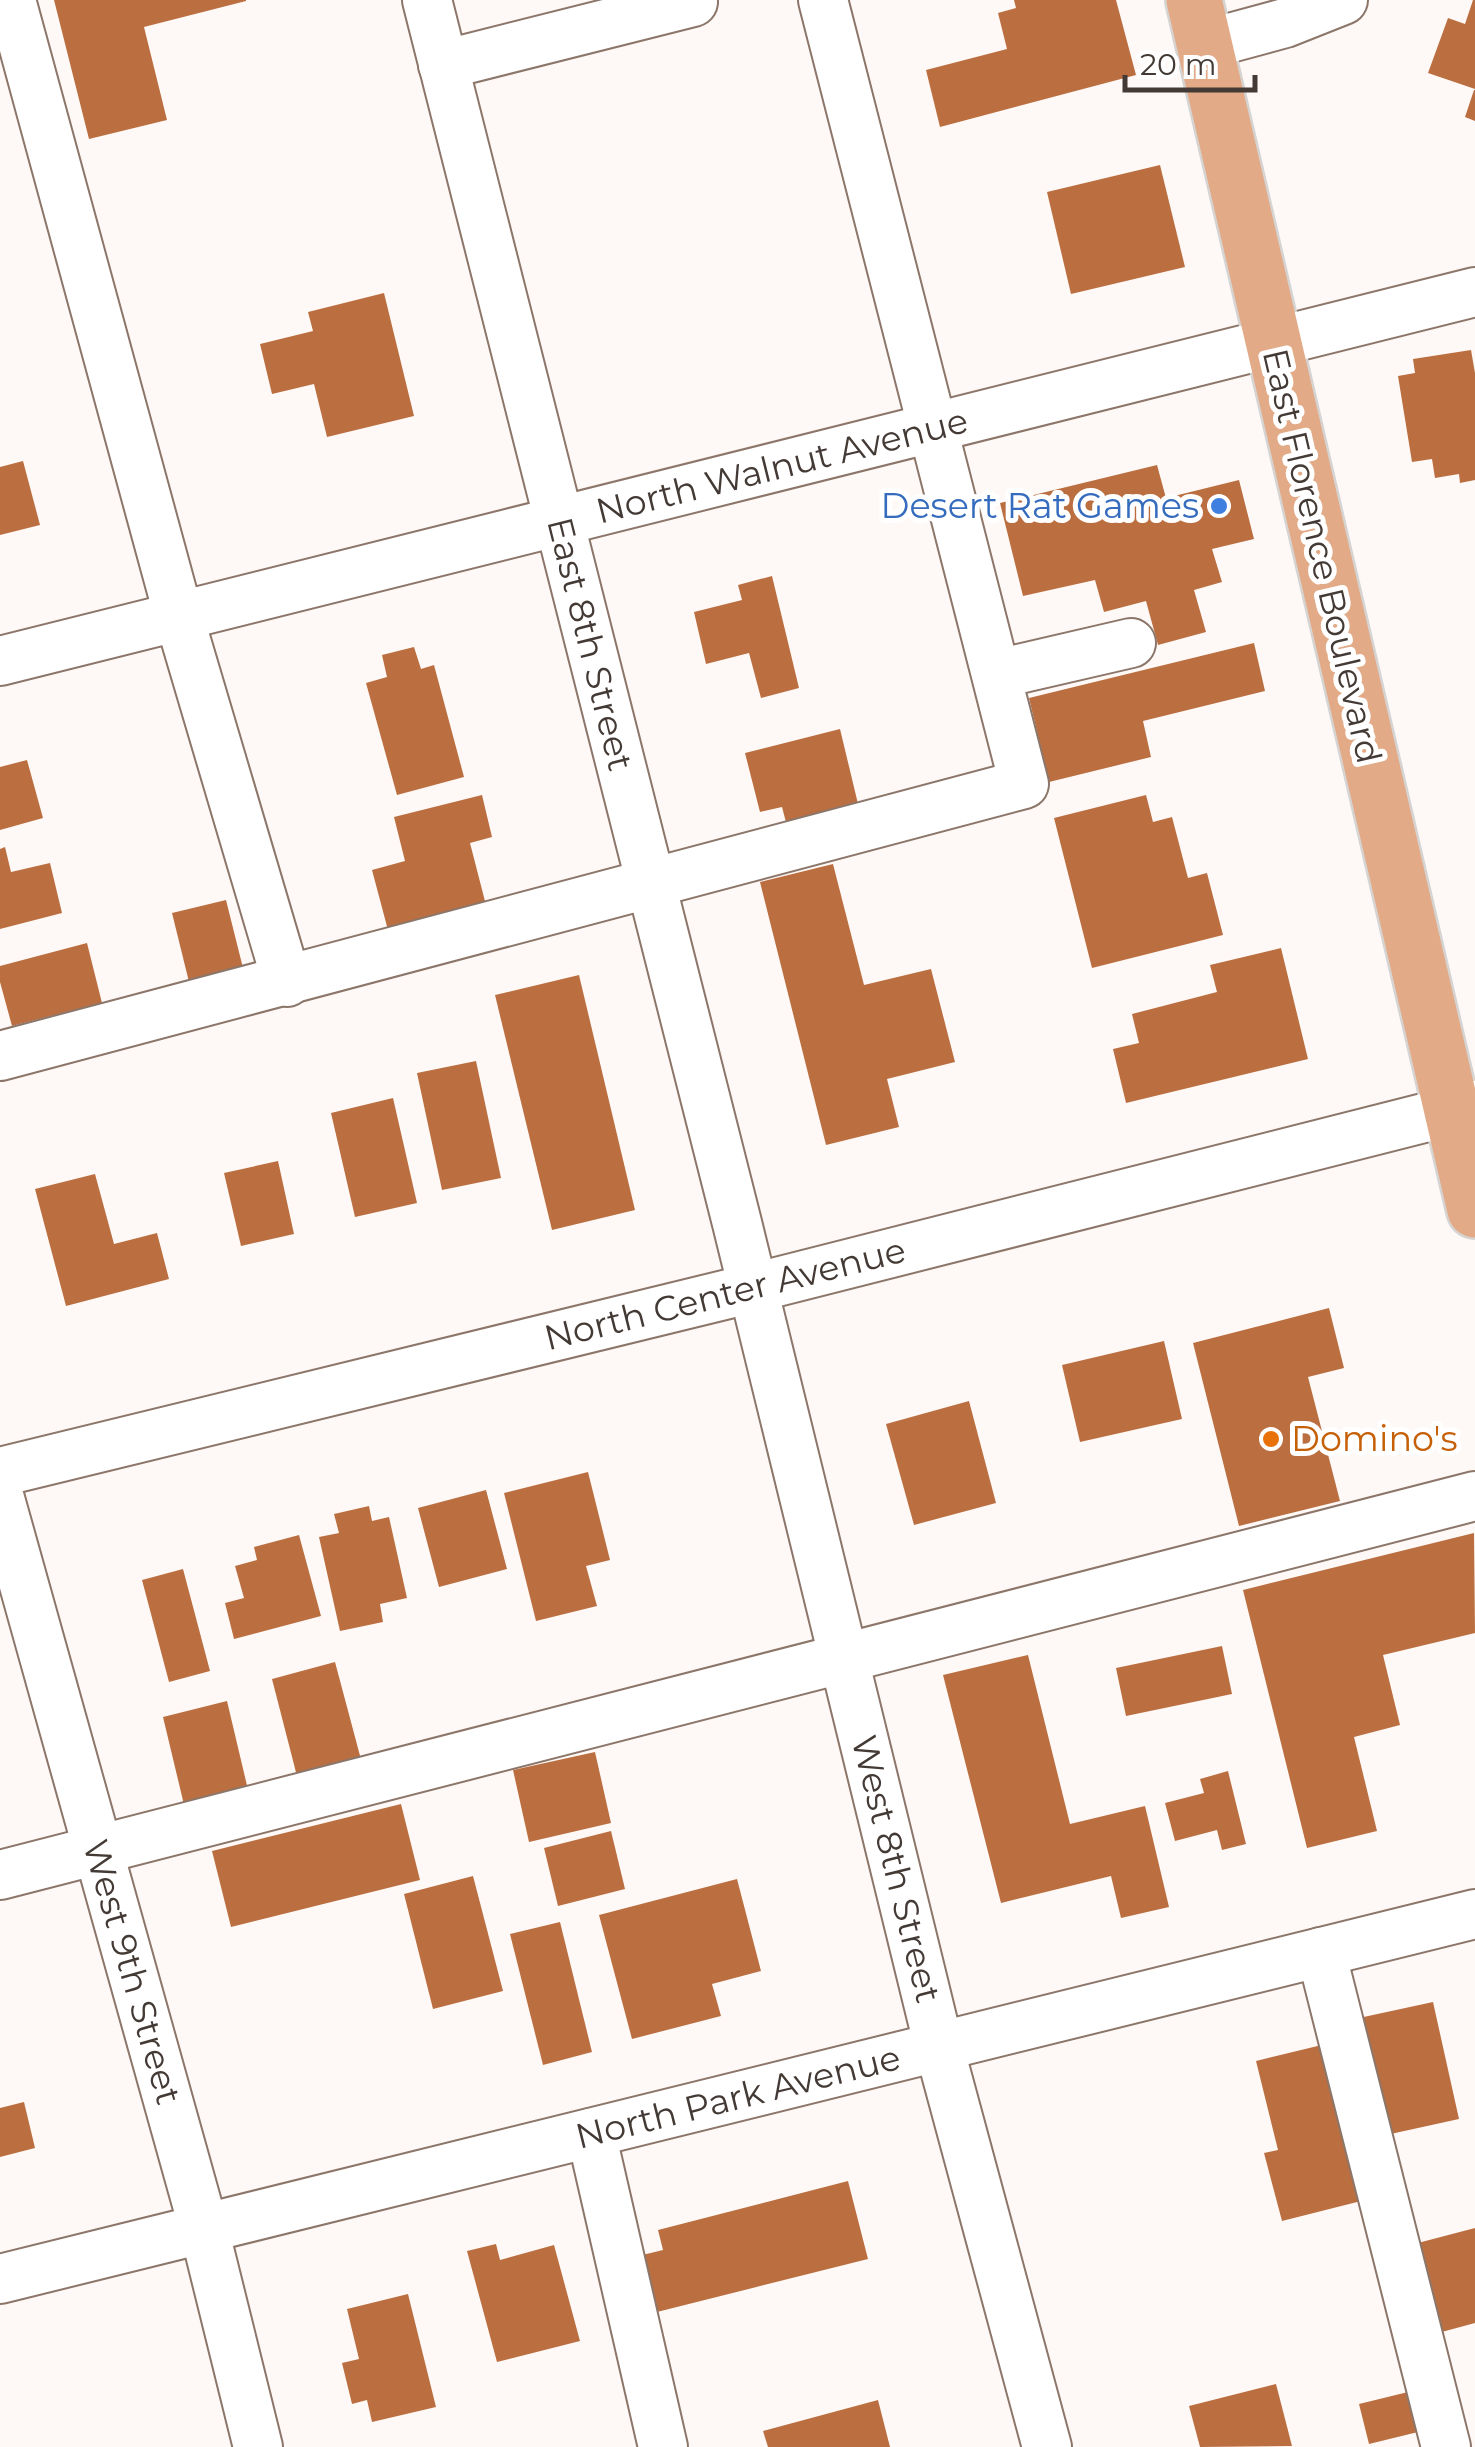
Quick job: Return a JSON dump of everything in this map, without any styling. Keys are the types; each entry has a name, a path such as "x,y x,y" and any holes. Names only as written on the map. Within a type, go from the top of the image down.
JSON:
{"main road":[{"name":"East Florence Boulevard","path":"1199,22 1273,343 1462,1108 1475,1210"}],"street":[{"path":"11,0 179,617 286,982"},
{"name":"East 8th Street","path":"427,0 753,1288"},
{"path":"0,1056 1024,784 823,0"},
{"path":"1199,22 1285,23 1343,0"},
{"path":"443,64 693,2"},
{"name":"North Walnut Avenue","path":"0,662 1475,292"},
{"path":"997,674 1130,643"},
{"name":"North Center Avenue","path":"0,1472 753,1288 1462,1108"},
{"name":"West 8th Street","path":"753,1288 940,2047 1047,2447"},
{"path":"0,1875 1475,1496"},
{"name":"West 9th Street","path":"0,1498 204,2229 258,2447"},
{"name":"North Park Avenue","path":"0,2279 1475,1916"},
{"path":"1320,1952 1446,2447"},
{"path":"591,2133 664,2447"}],"building":[{"path":"54,0 246,1 144,27 167,120 89,139"},
{"path":"1014,0 1116,0 1136,75 940,127 926,70 1007,49 998,13 1016,8"},
{"path":"1473,0 1475,89 1428,73 1448,18 1465,24"},
{"path":"1475,90 1475,121 1465,117"},
{"path":"1160,165 1185,267 1071,294 1047,192"},
{"path":"384,293 414,416 327,437 314,384 272,394 260,344 313,331 308,312"},
{"path":"1471,350 1475,373 1475,480 1460,483 1459,474 1435,478 1432,459 1412,462 1398,376 1415,373 1413,359"},
{"path":"23,461 40,525 0,535 0,467"},
{"path":"1157,465 1166,498 1239,480 1254,539 1212,549 1222,582 1194,590 1206,632 1158,645 1146,601 1104,612 1095,580 1023,596 1000,503"},
{"path":"772,576 799,688 761,698 749,653 706,664 694,612 742,600 738,585"},
{"path":"1254,643 1265,691 1143,721 1151,757 1049,782 1029,698"},
{"path":"414,647 421,669 434,665 464,777 397,795 366,683 387,677 382,655"},
{"path":"840,729 859,808 787,826 782,807 760,812 745,753"},
{"path":"27,760 43,818 0,830 0,767"},
{"path":"482,795 492,837 470,843 487,909 389,934 372,870 405,861 394,817"},
{"path":"1146,795 1153,822 1172,817 1188,878 1207,873 1223,935 1092,968 1054,818"},
{"path":"5,847 11,872 50,863 62,913 0,929 0,849"},
{"path":"833,864 864,985 931,969 955,1062 887,1079 899,1127 826,1145 760,882"},
{"path":"226,900 244,972 190,986 172,913"},
{"path":"87,943 102,1003 12,1026 0,982 0,966"},
{"path":"1281,948 1308,1059 1126,1103 1113,1049 1139,1043 1132,1014 1217,992 1210,965"},
{"path":"579,975 635,1210 552,1230 495,995"},
{"path":"476,1061 501,1178 442,1190 417,1073"},
{"path":"393,1098 417,1203 355,1217 331,1113"},
{"path":"278,1161 294,1234 241,1246 224,1173"},
{"path":"95,1174 114,1244 157,1233 169,1279 66,1306 35,1189"},
{"name":"Domino's","path":"1329,1308 1344,1368 1308,1377 1340,1501 1239,1526 1193,1343"},
{"path":"1164,1341 1182,1419 1080,1442 1062,1365"},
{"path":"969,1401 996,1503 914,1525 886,1424"},
{"path":"588,1472 610,1560 586,1566 597,1606 536,1621 504,1493"},
{"path":"486,1490 507,1569 439,1587 418,1508"},
{"path":"369,1506 372,1521 389,1517 407,1598 380,1604 383,1622 340,1631 319,1537 339,1533 334,1514"},
{"path":"1474,1533 1475,1633 1383,1655 1400,1725 1354,1737 1377,1831 1307,1848 1243,1590"},
{"path":"299,1535 321,1616 234,1639 225,1603 244,1598 235,1566 257,1560 254,1547"},
{"path":"183,1569 210,1671 169,1682 142,1580"},
{"path":"1222,1646 1232,1694 1126,1716 1116,1668"},
{"path":"1028,1655 1070,1824 1145,1806 1169,1907 1121,1918 1111,1876 1001,1903 943,1675"},
{"path":"335,1662 363,1767 299,1784 272,1679"},
{"path":"227,1701 249,1794 185,1809 163,1717"},
{"path":"595,1752 611,1823 529,1842 513,1770"},
{"path":"1228,1771 1246,1844 1222,1850 1217,1830 1175,1841 1165,1803 1204,1793 1200,1779"},
{"path":"401,1804 420,1880 231,1927 212,1851"},
{"path":"611,1831 625,1889 558,1906 544,1848"},
{"path":"473,1876 503,1991 433,2009 404,1894"},
{"path":"737,1879 761,1971 712,1984 721,2016 632,2039 599,1915"},
{"path":"560,1922 592,2052 543,2065 510,1934"},
{"path":"1433,2002 1459,2119 1386,2135 1359,2018"},
{"path":"1330,2043 1369,2199 1282,2221 1264,2153 1278,2150 1256,2061"},
{"path":"24,2102 35,2148 0,2157 0,2108"},
{"path":"848,2181 868,2259 649,2314 634,2257 663,2250 658,2230"},
{"path":"1475,2228 1475,2323 1438,2333 1414,2244"},
{"path":"496,2244 500,2260 554,2245 580,2341 497,2362 467,2251"},
{"path":"408,2294 436,2407 372,2422 367,2400 352,2404 342,2363 359,2359 347,2309"},
{"path":"1276,2384 1292,2446 1200,2447 1189,2406"},
{"path":"1408,2392 1418,2432 1369,2444 1359,2404"},
{"path":"878,2400 890,2447 768,2447 763,2431"}],"place":[{"name":"Desert Rat Games","path":"1219,506"},
{"name":"Domino's","path":"1271,1439"}]}
